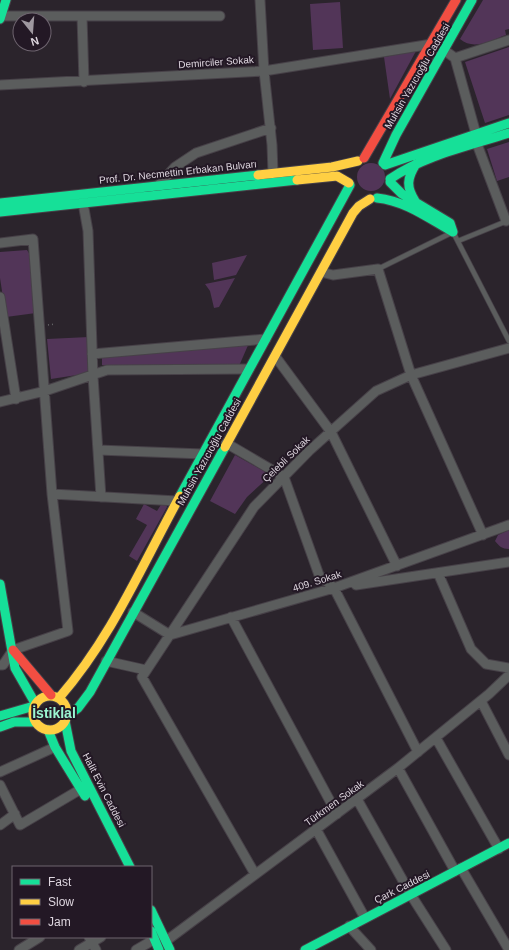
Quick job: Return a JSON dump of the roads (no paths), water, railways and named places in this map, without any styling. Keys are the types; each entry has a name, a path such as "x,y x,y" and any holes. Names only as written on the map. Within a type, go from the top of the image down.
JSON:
{"main road":[{"path":"1,18 6,0"},
{"name":"Muhsin Yazıcıoğlu Caddesi","path":"361,160 432,44 456,0"},
{"name":"Muhsin Yazıcıoğlu Caddesi","path":"384,164 396,135 472,0"},
{"path":"374,198 387,189 390,181 397,173 416,159 476,134 509,123"},
{"path":"384,164 416,159 477,144 509,133"},
{"path":"396,135 403,148 416,159"},
{"path":"378,159 388,169 390,181 402,194 450,223 453,232 409,206 389,198 374,198 358,195 350,184 350,172 361,160 378,159"},
{"path":"415,201 407,190 408,180 416,159"},
{"name":"Prof. Dr. Necmettin Erbakan Bulvarı","path":"0,203 332,167 361,160"},
{"name":"Prof. Dr. Necmettin Erbakan Bulvarı","path":"0,212 320,177 337,176 350,184"},
{"path":"320,177 334,177 340,181 344,191 342,200"},
{"name":"Muhsin Yazıcıoğlu Caddesi","path":"55,696 81,674 98,650 350,184"},
{"name":"Muhsin Yazıcıoğlu Caddesi","path":"66,718 84,701 353,213 359,206 374,198"},
{"path":"0,584 15,668 35,704 32,714 35,722 48,730 56,729 66,718 66,706 13,650"},
{"path":"0,716 35,704 42,697 55,696"},
{"name":"Halit Evin Caddesi","path":"66,718 71,751 129,866"},
{"path":"0,727 14,722 35,722"},
{"name":"Halit Evin Caddesi","path":"48,730 56,747 81,789 120,866"},
{"name":"Çark Caddesi","path":"305,950 458,870 506,848"},
{"path":"152,914 158,941 170,950"}],"street":[{"path":"260,0 264,71 271,128 273,173"},
{"path":"1,18 82,16 220,16"},
{"path":"82,16 84,82"},
{"path":"455,58 509,40"},
{"name":"Demirciler Sokak","path":"0,85 84,82 264,71 432,44"},
{"path":"444,50 455,58 476,134"},
{"path":"158,186 175,167 196,153 271,128"},
{"path":"477,144 508,221"},
{"path":"83,203 88,231 93,376 101,497"},
{"path":"0,243 33,239 52,494 68,631 13,650 3,664 0,665"},
{"path":"321,272 333,275 378,269 411,375 484,535"},
{"path":"0,297 16,399"},
{"path":"92,354 266,339"},
{"name":"Çelebli Sokak","path":"146,670 254,507 331,432 376,391 411,375 509,348"},
{"path":"274,356 331,432 397,566"},
{"path":"0,402 45,391 107,370 249,369"},
{"path":"226,443 284,477 318,575 334,588 418,752"},
{"path":"98,450 203,454"},
{"path":"52,494 177,502"},
{"name":"409. Sokak","path":"170,635 334,588 509,525"},
{"path":"334,588 509,562"},
{"path":"438,573 470,649 486,664 509,668"},
{"path":"133,612 170,635"},
{"path":"231,617 337,814"},
{"path":"106,661 146,670 142,677 256,874"},
{"name":"Türkmen Sokak","path":"136,950 158,941 256,874 398,768 481,701 509,675"},
{"path":"481,701 509,755"},
{"path":"436,738 506,848"},
{"path":"0,772 56,747"},
{"path":"398,768 458,870 509,950"},
{"path":"0,785 20,825 81,789"},
{"path":"357,799 411,895 446,950"},
{"path":"0,825 14,814"},
{"path":"316,829 365,918"},
{"path":"349,926 370,950"},
{"path":"19,950 38,938"},
{"path":"79,950 92,943"}],"lane":[{"path":"458,241 508,221"},
{"path":"378,269 453,232 509,341"}],"district":[{"name":"İstiklal","path":"54,713"}]}
